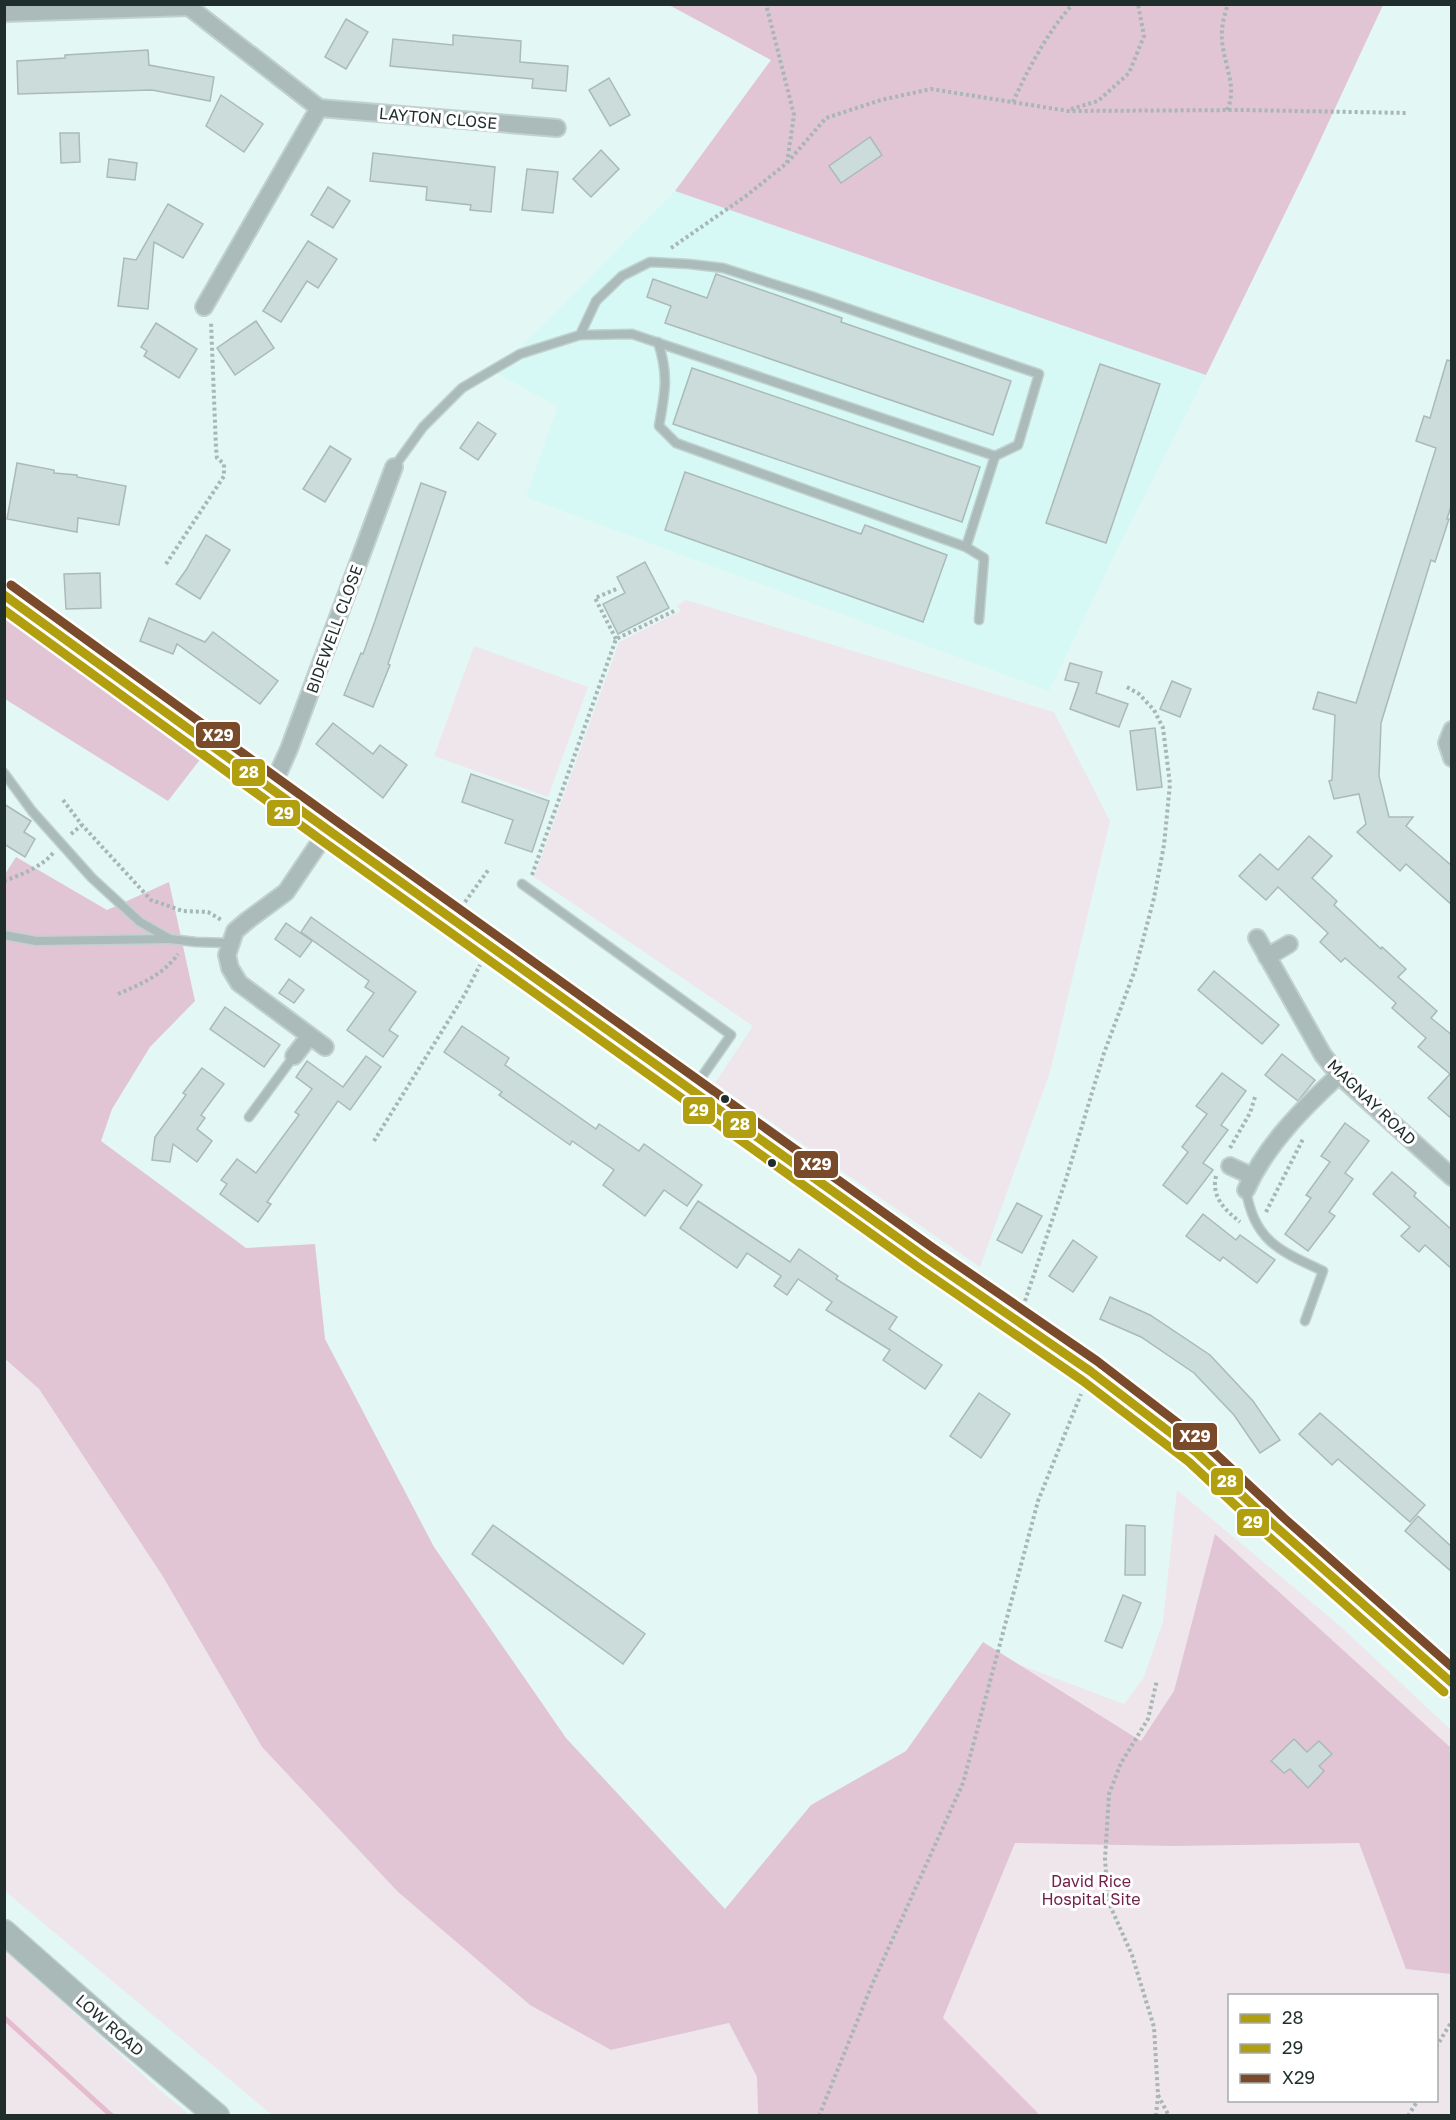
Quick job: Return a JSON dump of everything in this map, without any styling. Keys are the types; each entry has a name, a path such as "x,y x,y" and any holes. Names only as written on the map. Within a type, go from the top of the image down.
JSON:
{"main road":[{"path":"4,596 926,1258 1090,1371 1197,1453 1276,1527 1452,1683"}],"street":[{"path":"4,13 190,6 319,108 204,307"},
{"name":"LAYTON CLOSE","path":"319,108 558,128"},
{"name":"BIDEWELL CLOSE","path":"271,789 289,749 394,467"},
{"path":"1452,730 1447,743 1452,758"},
{"path":"325,1047 239,983 230,968 227,955 232,937 248,920 286,892 328,830"},
{"name":"MAGNAY ROAD","path":"1257,938 1323,1055 1339,1076 1452,1177"},
{"path":"1267,957 1288,944"},
{"path":"294,1056 309,1036"},
{"path":"1230,1166 1249,1183 1274,1142 1318,1094 1339,1076"},
{"name":"LOW ROAD","path":"4,1932 217,2115"}],"lane":[{"path":"394,467 423,427 462,388 520,354 580,335 632,334 995,456 1018,446 1039,374 866,313 723,268 650,262 622,276 596,301 580,335"},
{"path":"658,342 664,363 666,386 659,426 676,443 966,547 984,558 979,620"},
{"path":"966,547 995,456"},
{"path":"4,773 32,811 92,878 140,922 170,939"},
{"path":"524,886 731,1035 692,1090"},
{"path":"4,935 36,941 170,939 187,942 232,937"},
{"path":"249,1117 294,1056"},
{"path":"1249,1183 1249,1205 1258,1228 1270,1243 1323,1271 1305,1321"}],"path":[{"path":"766,4 794,115 787,163"},
{"path":"1013,102 1024,76 1062,16 1073,4"},
{"path":"1068,111 1098,100 1129,73 1144,36 1138,4"},
{"path":"1227,110 1231,102 1230,81 1222,47 1222,24 1228,4"},
{"path":"650,262 746,196 787,163 826,118 881,100 931,89 1068,111 1227,110 1407,113"},
{"path":"166,564 224,476 224,464 218,458 216,448 211,313 204,307"},
{"path":"616,639 595,598 619,588"},
{"path":"524,886 616,639 676,610"},
{"path":"1017,1321 1066,1179 1104,1053 1135,970 1154,898 1164,845 1170,784 1163,728 1154,710 1139,694 1125,686"},
{"path":"63,800 82,825 151,900 183,911 208,912 222,919 232,937"},
{"path":"4,881 21,875 50,857 61,843 82,825"},
{"path":"453,919 489,869"},
{"path":"118,994 152,979 173,961 187,942"},
{"path":"374,1141 465,994 490,946"},
{"path":"1258,1228 1307,1132"},
{"path":"819,2115 871,1987 963,1783 1038,1501 1090,1371"},
{"path":"1156,2115 1158,2095 1154,2027 1131,1955 1108,1901 1106,1859 1109,1794 1121,1763 1148,1719 1157,1680"},
{"path":"1438,2046 1452,2021"},
{"path":"1158,2095 1169,2115"},
{"path":"1408,2115 1417,2102"}],"shaded area":[{"path":"669,5 1383,5 1311,160 1206,375 675,191 771,60"},
{"path":"675,191 1206,375 1114,556 1049,691 526,497 558,406 496,373"},
{"path":"5,601 205,753 168,801 5,699"},
{"path":"16,857 107,910 169,882 195,1001 150,1047 112,1109 101,1141 246,1248 315,1244 325,1339 434,1547 566,1738 725,1909 811,1805 906,1751 983,1642 1141,1741 1174,1691 1215,1534 1451,1748 1451,1974 1406,1969 1359,1843 1174,1846 1015,1843 943,2018 1038,2113 1037,2115 758,2115 757,2077 729,2023 611,2050 530,2005 398,1892 262,1747 162,1575 39,1389 5,1359 5,874"},
{"path":"5,2015 115,2115 107,2115 5,2022"}],"green space":[{"path":"686,600 1054,712 1110,821 1050,1072 980,1267 715,1083 753,1026 534,877 619,642 681,611 677,606"},
{"path":"474,646 588,687 548,797 434,756"},
{"path":"4,1359 39,1389 162,1575 262,1747 398,1892 530,2005 611,2050 729,2023 757,2077 758,2115 272,2115 5,1891"},
{"name":"David Rice Hospital Site","path":"1177,1490 1340,1626 1451,1730 1451,2115 806,2116 989,1653 1124,1704 1143,1679 1163,1622"},
{"path":"4,1950 163,2093 190,2115 5,2115"}],"building":[{"path":"346,19 368,32 346,69 325,57"},
{"path":"453,35 521,41 520,62 568,66 566,91 532,88 533,79 390,66 393,39 453,45"},
{"path":"148,50 149,65 214,77 210,101 152,90 18,94 17,61 65,58 65,55"},
{"path":"609,78 630,115 610,126 589,90"},
{"path":"221,95 263,124 244,152 206,126"},
{"path":"60,133 79,133 80,162 61,163"},
{"path":"870,137 882,155 841,183 829,166"},
{"path":"601,150 619,169 591,197 573,179"},
{"path":"373,153 495,167 491,212 470,210 471,205 426,200 427,187 370,181"},
{"path":"109,159 137,163 135,180 107,177"},
{"path":"527,169 558,172 553,213 522,210"},
{"path":"328,187 350,201 333,228 311,215"},
{"path":"168,204 203,224 183,258 154,242 148,309 118,306 124,258 136,260"},
{"path":"308,241 337,259 318,288 307,281 281,322 263,311"},
{"path":"716,274 842,318 841,322 1011,381 993,435 665,323 671,306 647,297 653,279 707,298"},
{"path":"256,321 274,348 235,375 217,348"},
{"path":"156,323 197,349 179,378 144,356 147,351 141,347"},
{"path":"1447,360 1452,361 1452,503 1435,562 1431,560 1381,723 1379,776 1389,817 1413,817 1406,826 1452,866 1452,905 1406,864 1400,871 1357,832 1366,824 1359,794 1334,799 1329,781 1332,780 1335,715 1313,709 1318,692 1356,703 1436,448 1416,441 1424,416 1430,418"},
{"path":"1100,364 1160,384 1106,543 1046,523"},
{"path":"692,368 980,467 962,522 673,424"},
{"path":"478,422 496,434 478,460 460,448"},
{"path":"330,446 351,459 325,502 303,489"},
{"path":"17,463 54,470 54,473 77,475 77,477 126,486 119,525 78,518 77,532 7,519"},
{"path":"685,472 861,534 865,525 947,555 923,622 665,530"},
{"path":"421,483 446,492 388,664 390,665 373,707 344,695 375,621"},
{"path":"206,535 230,550 200,599 176,584"},
{"path":"645,562 669,608 618,634 603,604 625,593 617,577"},
{"path":"100,573 101,608 66,609 64,574"},
{"path":"149,618 205,642 213,632 278,681 260,704 177,644 173,654 140,641"},
{"path":"1070,663 1102,672 1096,693 1128,704 1119,727 1070,709 1079,683 1065,680"},
{"path":"1172,681 1191,689 1180,717 1160,709"},
{"path":"333,723 373,754 380,745 407,765 383,798 316,744"},
{"path":"1155,728 1162,787 1137,790 1130,731"},
{"path":"471,774 549,801 532,852 505,843 513,820 462,802"},
{"path":"4,804 31,821 24,832 35,839 25,857 4,844"},
{"path":"1309,836 1332,856 1312,878 1337,901 1334,905 1406,969 1398,977 1437,1011 1431,1018 1452,1035 1452,1119 1428,1098 1450,1074 1418,1047 1426,1038 1392,1008 1396,1003 1345,958 1341,962 1320,942 1328,933 1278,887 1266,900 1239,876 1260,854 1278,870"},
{"path":"311,917 416,992 389,1030 398,1036 383,1057 347,1030 374,993 365,987 369,981 301,932"},
{"path":"286,923 312,941 300,957 275,939"},
{"path":"1214,971 1279,1025 1262,1044 1198,990"},
{"path":"289,979 304,990 294,1003 279,993"},
{"path":"225,1007 280,1045 264,1067 210,1029"},
{"path":"462,1026 509,1058 505,1065 596,1129 599,1124 639,1151 644,1144 702,1185 687,1206 664,1190 645,1216 603,1185 614,1170 572,1141 570,1145 499,1095 502,1092 444,1052"},
{"path":"1282,1054 1315,1080 1298,1101 1265,1075"},
{"path":"366,1056 381,1067 350,1110 338,1101 267,1202 271,1204 258,1222 220,1194 227,1184 221,1180 237,1159 256,1173 299,1115 295,1112 312,1089 296,1077 307,1061 343,1087"},
{"path":"202,1068 224,1084 201,1115 205,1118 197,1129 212,1141 197,1162 173,1144 170,1162 152,1160 155,1137 186,1095 183,1093"},
{"path":"1222,1073 1246,1091 1221,1125 1228,1130 1203,1163 1213,1170 1187,1204 1163,1185 1188,1152 1182,1147 1207,1114 1196,1106"},
{"path":"1345,1123 1369,1141 1345,1173 1353,1179 1329,1212 1335,1216 1308,1251 1285,1234 1311,1198 1306,1195 1330,1162 1321,1156"},
{"path":"1392,1172 1416,1193 1414,1196 1452,1230 1452,1269 1425,1245 1419,1252 1401,1236 1410,1227 1373,1194"},
{"path":"698,1201 790,1262 799,1249 838,1276 836,1279 897,1317 889,1329 942,1365 925,1389 883,1360 890,1350 826,1310 832,1302 798,1279 787,1295 774,1286 781,1276 747,1253 737,1268 680,1228"},
{"path":"1017,1203 1042,1216 1022,1253 997,1240"},
{"path":"1203,1214 1236,1240 1240,1235 1275,1260 1257,1283 1223,1257 1220,1261 1186,1236"},
{"path":"1073,1240 1097,1257 1073,1292 1049,1276"},
{"path":"1110,1297 1150,1315 1210,1355 1253,1401 1280,1440 1260,1453 1234,1415 1194,1373 1141,1337 1100,1319"},
{"path":"979,1393 1010,1414 981,1458 950,1436"},
{"path":"1320,1413 1425,1505 1410,1522 1338,1459 1332,1465 1299,1434"},
{"path":"1418,1516 1452,1547 1452,1572 1405,1531"},
{"path":"493,1525 645,1634 623,1664 472,1554"},
{"path":"1126,1525 1145,1526 1145,1575 1125,1575"},
{"path":"1123,1595 1141,1603 1122,1648 1105,1641"},
{"path":"1294,1739 1307,1752 1319,1741 1332,1754 1319,1766 1324,1771 1308,1788 1290,1769 1284,1773 1271,1761"}],"transit line":[{"name":"X29","path":"11,585 933,1248 1097,1361 1205,1444 1284,1518 1452,1667"},
{"name":"28","path":"4,595 926,1258 1090,1371 1197,1453 1276,1527 1452,1683"},
{"name":"29","path":"4,610 919,1268 1083,1381 1189,1462 1268,1536 1444,1692"}]}
